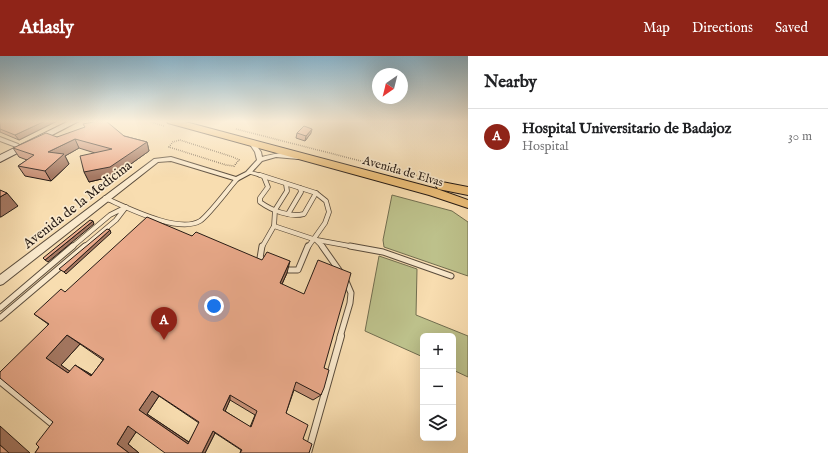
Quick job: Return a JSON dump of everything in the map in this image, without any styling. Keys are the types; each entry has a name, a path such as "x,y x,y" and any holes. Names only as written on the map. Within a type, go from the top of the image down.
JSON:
{"highway":[{"name":"Avenida de Elvas","path":"239,140 433,192 468,204"},
{"name":"Avenida de Elvas","path":"262,140 438,185 468,191"}],"main road":[{"path":"0,153 27,140"},
{"path":"0,159 39,140"}],"street":[{"path":"1,140 16,145"},
{"path":"238,179 248,172 260,160 258,152 252,143"},
{"name":"Avenida de Elvas","path":"260,160 276,155 307,158"},
{"name":"Avenida de la Medicina","path":"0,281 150,163 164,158 171,159 238,179"}],"lane":[{"path":"248,172 316,193 327,201 329,210 322,227 312,239 298,270 289,270 260,258 262,246 274,226 275,210 287,191 286,184"},
{"path":"264,177 268,187 260,198 260,202 263,205 275,210 296,216 304,214 316,193"},
{"path":"105,198 146,216 180,224 189,224 202,219 238,179"},
{"path":"288,214 301,192 300,188"},
{"path":"0,308 110,215 126,207"},
{"path":"0,318 118,219 123,214 126,207"},
{"path":"274,226 312,239 382,252 451,276"},
{"path":"308,453 350,303 351,293 348,283 326,251 320,244 312,239"},
{"path":"0,381 59,430"}],"path":[{"path":"180,140 233,157 237,159 238,162 234,166 230,166 175,150 169,147 169,145 180,140"},
{"path":"277,140 439,181"}],"green space":[{"path":"392,195 452,211 468,222 468,276 384,247 383,240"},
{"path":"379,256 417,269 416,315 468,336 468,377 456,371 456,333 420,333 420,356 365,331"}],"building":[{"path":"32,140 74,140 48,152 64,154 45,171 18,166 34,155 13,148"},
{"path":"77,140 138,140 147,142 110,167 84,172 80,156 112,149"},
{"path":"0,190 7,193 0,197"},
{"path":"147,217 192,236 196,232 262,260 267,252 290,261 280,283 304,294 318,260 351,273 324,368 329,370 321,395 296,382 286,413 308,425 303,439 312,444 309,453 240,453 242,450 213,431 202,453 165,453 128,426 117,444 129,453 35,453 39,447 36,444 53,422 0,378 0,372 49,324 34,314 61,289 65,292","holes":["67,335 104,359 91,376 75,365 68,373 46,358","152,391 199,422 188,444 139,410","230,395 257,411 251,427 223,410"]},
{"path":"90,220 93,221 45,260 43,258"},
{"path":"107,229 110,230 64,272 59,269"},
{"path":"0,445 9,453 0,453"}],"place":[{"name":"Hospital Universitario de Badajoz","path":"164,340"}]}
